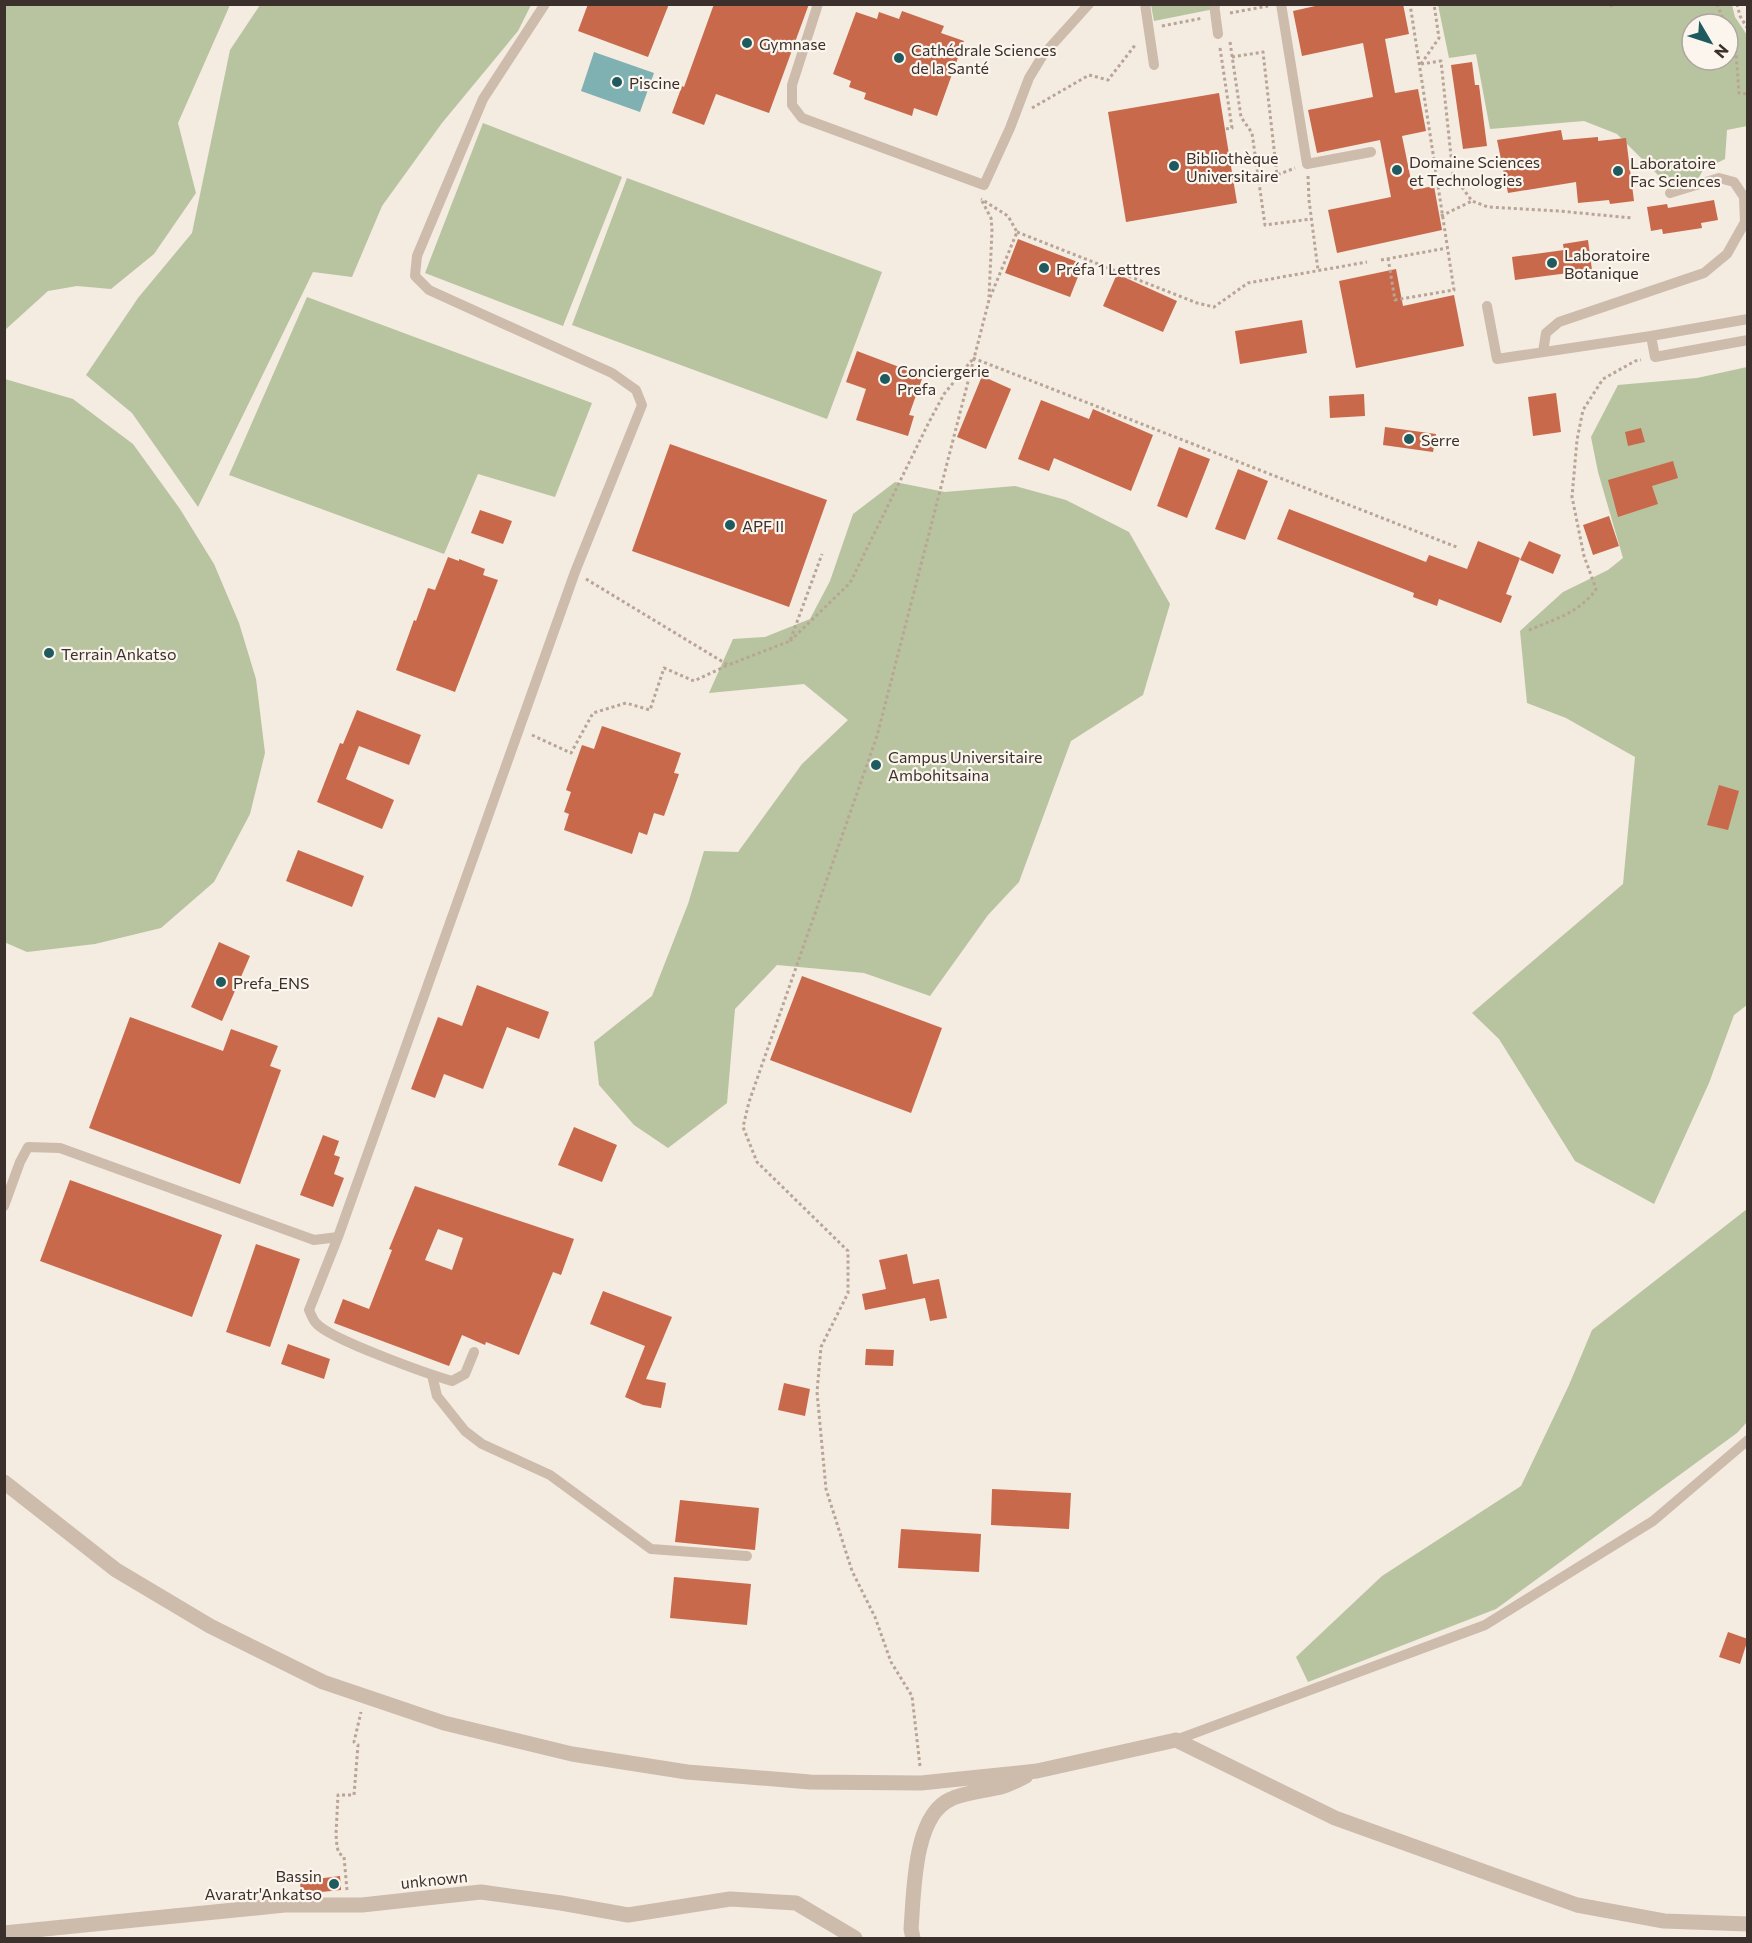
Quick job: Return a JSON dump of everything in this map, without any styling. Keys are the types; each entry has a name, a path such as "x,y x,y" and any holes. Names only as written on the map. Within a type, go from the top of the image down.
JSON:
{"street":[{"path":"4,1482 116,1570 210,1626 324,1682 444,1722 572,1754 687,1772 810,1782 921,1783 1037,1772 1176,1740 1335,1818 1577,1905 1664,1922 1748,1924"},
{"path":"913,1938 911,1929 917,1857 927,1826 938,1807 951,1799 1004,1786 1037,1772"},
{"name":"unknown","path":"4,1932 274,1906 362,1905 481,1892 628,1915 730,1899 796,1903 855,1938"}],"lane":[{"path":"474,1352 465,1374 452,1381 332,1334 316,1323 309,1310 338,1237 575,572 642,405 636,390 612,373 429,290 415,276 417,256 483,99 545,4"},
{"path":"818,4 792,84 792,105 802,118 984,185 1010,128 1029,78 1043,56 1089,4"},
{"path":"1144,4 1154,65"},
{"path":"1214,4 1223,35"},
{"path":"1281,4 1307,164 1371,152"},
{"path":"1543,352 1546,333 1559,322 1704,273 1727,254 1745,222 1744,197 1734,182 1719,178 1670,193"},
{"path":"1487,306 1497,358 1651,336 1748,318"},
{"path":"1651,336 1655,357 1748,340"},
{"path":"4,1206 28,1147 60,1148 314,1240 338,1237"},
{"path":"432,1375 437,1396 465,1431 482,1444 550,1475 651,1549 747,1556"},
{"path":"1176,1740 1485,1625 1653,1521 1748,1440"}],"path":[{"path":"1228,4 1225,14 1275,4"},
{"path":"1388,258 1395,300 1454,290 1410,4"},
{"path":"1421,64 1439,38 1434,4"},
{"path":"1737,4 1740,16 1748,29"},
{"path":"1010,128 1034,107 1089,75 1108,80 1148,28 1203,18"},
{"path":"1223,35 1232,57 1242,117 1252,133 1265,225 1311,219"},
{"path":"1223,35 1232,128 1225,129"},
{"path":"1232,57 1263,52 1277,176 1307,164 1318,270"},
{"path":"1421,64 1442,61 1453,175 1473,201 1488,207 1559,211 1632,219"},
{"path":"1737,72 1739,93 1748,94"},
{"path":"989,300 992,230 991,218 981,199 1008,216 1017,232 1197,303 1214,307 1248,283 1367,262"},
{"path":"1441,216 1473,201"},
{"path":"921,1783 912,1696 891,1662 875,1617 852,1571 825,1489 817,1392 821,1347 848,1293 848,1251 757,1162 743,1127 752,1090 877,736 989,300 1017,232"},
{"path":"1381,260 1447,248"},
{"path":"1528,630 1571,612 1590,599 1596,589 1584,556 1572,497 1577,440 1583,410 1603,379 1635,361 1655,357"},
{"path":"973,358 1459,548"},
{"path":"518,730 571,753 593,713 626,703 650,710 664,668 694,681 790,641 850,583 928,424 945,394 973,358"},
{"path":"790,641 822,554"},
{"path":"575,572 728,665"},
{"path":"343,1905 341,1899 347,1890 347,1881 344,1857 339,1853 337,1847 337,1804 338,1795 354,1795 358,1745 354,1742 366,1696"}],"green space":[{"path":"5,4 230,5 178,123 196,193 154,254 111,289 77,286 48,291 5,330"},
{"path":"260,5 531,5 518,31 442,123 382,206 352,277 313,272 198,507 132,413 86,375 138,298 192,233 230,50"},
{"path":"1151,5 1221,5 1219,8 1154,21"},
{"path":"1438,5 1732,5 1734,12 1680,12 1680,72 1740,72 1740,24 1747,35 1747,126 1727,130 1725,159 1703,170 1697,181 1679,186 1662,179 1617,134 1584,121 1490,129 1476,54 1449,58"},
{"path":"483,123 622,177 563,326 425,273"},
{"path":"627,178 882,272 827,419 572,325"},
{"path":"307,297 592,403 555,497 478,474 444,554 229,475"},
{"path":"1747,367 1747,1005 1734,1015 1709,1083 1654,1204 1575,1161 1499,1039 1472,1013 1623,884 1635,757 1566,718 1527,703 1520,631 1563,592 1608,570 1623,558 1598,472 1591,437 1618,385 1697,378"},
{"path":"5,379 73,399 133,444 180,509 214,564 239,623 256,679 265,753 250,814 214,882 161,928 95,944 27,952 4,942"},
{"path":"895,482 945,492 1015,486 1066,500 1129,532 1170,604 1143,695 1071,741 1019,882 988,915 930,996 864,973 777,965 735,1009 727,1103 668,1148 634,1125 599,1085 594,1042 652,996 688,904 704,851 738,852 802,764 848,720 804,684 709,693 733,639 765,637 810,619 830,581 853,514"},
{"path":"1747,1209 1747,1422 1737,1433 1496,1609 1308,1682 1296,1657 1382,1576 1521,1486 1569,1385 1592,1330"}],"water":[{"name":"Piscine","path":"594,52 654,73 640,112 581,91"}],"building":[{"path":"588,4 669,4 648,57 578,31"},
{"name":"Gymnase","path":"714,4 809,4 769,113 716,94 704,125 672,113 682,86 684,87"},
{"name":"Domaine Sciences et Technologies","path":"1324,4 1403,4 1409,34 1385,39 1395,93 1418,89 1426,131 1402,136 1413,190 1434,186 1442,230 1337,253 1328,210 1391,197 1380,140 1317,153 1308,110 1373,97 1363,43 1302,56 1293,11"},
{"name":"Cathédrale Sciences de la Santé","path":"902,11 944,26 941,33 964,41 937,116 914,108 912,116 864,99 866,93 849,87 851,81 833,74 856,12 877,19 879,12 899,19"},
{"path":"1472,62 1475,85 1479,85 1487,146 1463,149 1451,65"},
{"name":"Bibliothèque Universitaire","path":"1219,93 1237,203 1126,222 1108,112"},
{"path":"1561,130 1563,140 1598,137 1598,141 1626,138 1634,201 1610,204 1609,200 1578,203 1576,182 1508,193 1497,140"},
{"path":"1714,200 1718,220 1701,223 1702,228 1663,234 1662,229 1651,231 1647,207 1667,204 1668,208"},
{"name":"Préfa 1 Lettres","path":"1018,239 1083,264 1070,297 1005,273"},
{"name":"Laboratoire Botanique","path":"1588,240 1592,270 1515,280 1512,257 1564,250 1563,244"},
{"path":"1396,269 1403,306 1454,295 1464,346 1356,368 1339,281"},
{"path":"1117,274 1177,301 1163,332 1103,306"},
{"path":"1302,320 1307,353 1240,364 1235,331"},
{"path":"857,351 923,376 909,415 914,416 908,436 856,420 866,389 846,382"},
{"path":"982,376 1011,389 986,449 957,437"},
{"path":"1556,393 1561,432 1533,436 1528,397"},
{"path":"1364,394 1365,416 1330,418 1329,396"},
{"path":"1041,400 1089,419 1093,409 1153,435 1131,491 1054,458 1049,471 1018,459"},
{"name":"Serre","path":"1385,427 1436,434 1433,452 1383,445"},
{"path":"1641,428 1645,442 1628,446 1625,432"},
{"name":"APF II","path":"670,444 827,500 789,607 632,551"},
{"path":"1179,447 1210,459 1187,518 1157,506"},
{"path":"1673,461 1678,478 1652,486 1658,504 1618,517 1608,480"},
{"path":"1238,469 1268,481 1245,540 1215,529"},
{"path":"1289,509 1426,562 1429,555 1467,569 1478,541 1520,558 1506,594 1512,596 1501,623 1439,599 1437,606 1413,597 1414,593 1277,539"},
{"path":"480,510 512,521 503,544 471,533"},
{"path":"1609,516 1619,546 1593,555 1583,525"},
{"path":"1529,541 1561,555 1553,574 1520,560"},
{"path":"448,557 485,569 483,575 498,580 455,692 396,670 428,588 435,590"},
{"path":"357,710 421,735 409,765 359,746 346,779 394,800 382,829 317,802 340,743 343,744"},
{"path":"602,726 681,753 674,773 679,774 664,816 654,813 647,835 639,832 632,854 564,830 569,814 564,812 571,792 566,790 582,745 594,749"},
{"path":"1719,785 1739,791 1728,830 1707,825"},
{"path":"298,850 364,876 352,907 286,881"},
{"name":"Prefa_ENS","path":"219,942 250,956 222,1021 191,1007"},
{"path":"802,976 942,1028 911,1113 770,1060"},
{"path":"477,985 549,1012 539,1039 507,1027 483,1089 444,1074 435,1098 411,1089 438,1017 462,1026"},
{"path":"130,1017 223,1051 231,1029 278,1046 270,1066 281,1070 240,1184 89,1128"},
{"path":"574,1127 617,1145 602,1182 558,1165"},
{"path":"323,1135 339,1141 334,1155 340,1157 334,1174 344,1178 333,1207 300,1195"},
{"path":"70,1180 222,1235 192,1317 40,1261"},
{"path":"415,1186 574,1239 561,1275 553,1272 519,1355 486,1342 485,1345 462,1335 449,1366 334,1323 343,1299 369,1309 392,1250 389,1249","holes":["438,1229 463,1238 452,1270 425,1260"]},
{"path":"256,1244 300,1259 270,1347 226,1332"},
{"path":"907,1254 913,1284 939,1279 947,1318 930,1321 925,1298 865,1310 862,1294 886,1289 879,1260"},
{"path":"603,1291 672,1317 646,1379 666,1383 661,1408 643,1405 625,1397 645,1346 590,1324"},
{"path":"288,1344 330,1359 324,1379 281,1364"},
{"path":"866,1349 894,1350 893,1366 865,1365"},
{"path":"784,1383 810,1389 805,1416 778,1410"},
{"path":"992,1489 1071,1493 1069,1529 991,1525"},
{"path":"680,1500 759,1508 755,1550 675,1542"},
{"path":"901,1529 981,1534 979,1572 898,1568"},
{"path":"674,1577 751,1584 747,1625 670,1618"},
{"path":"1728,1632 1748,1639 1740,1664 1719,1657"},
{"path":"340,1876 341,1890 301,1894 300,1881"}],"place":[{"name":"Gymnase","path":"747,43"},
{"name":"Cathédrale Sciences de la Santé","path":"899,58"},
{"name":"Piscine","path":"617,82"},
{"name":"Bibliothèque Universitaire","path":"1174,166"},
{"name":"Domaine Sciences et Technologies","path":"1397,170"},
{"name":"Laboratoire Fac Sciences","path":"1618,171"},
{"name":"Laboratoire Botanique","path":"1552,263"},
{"name":"Préfa 1 Lettres","path":"1044,268"},
{"name":"Conciergerie Prefa","path":"885,379"},
{"name":"Serre","path":"1409,439"},
{"name":"APF II","path":"730,525"},
{"name":"Terrain Ankatso","path":"49,653"},
{"name":"Campus Universitaire Ambohitsaina","path":"876,765"},
{"name":"Prefa_ENS","path":"221,982"},
{"name":"Bassin Avaratr'Ankatso","path":"334,1884"}]}
